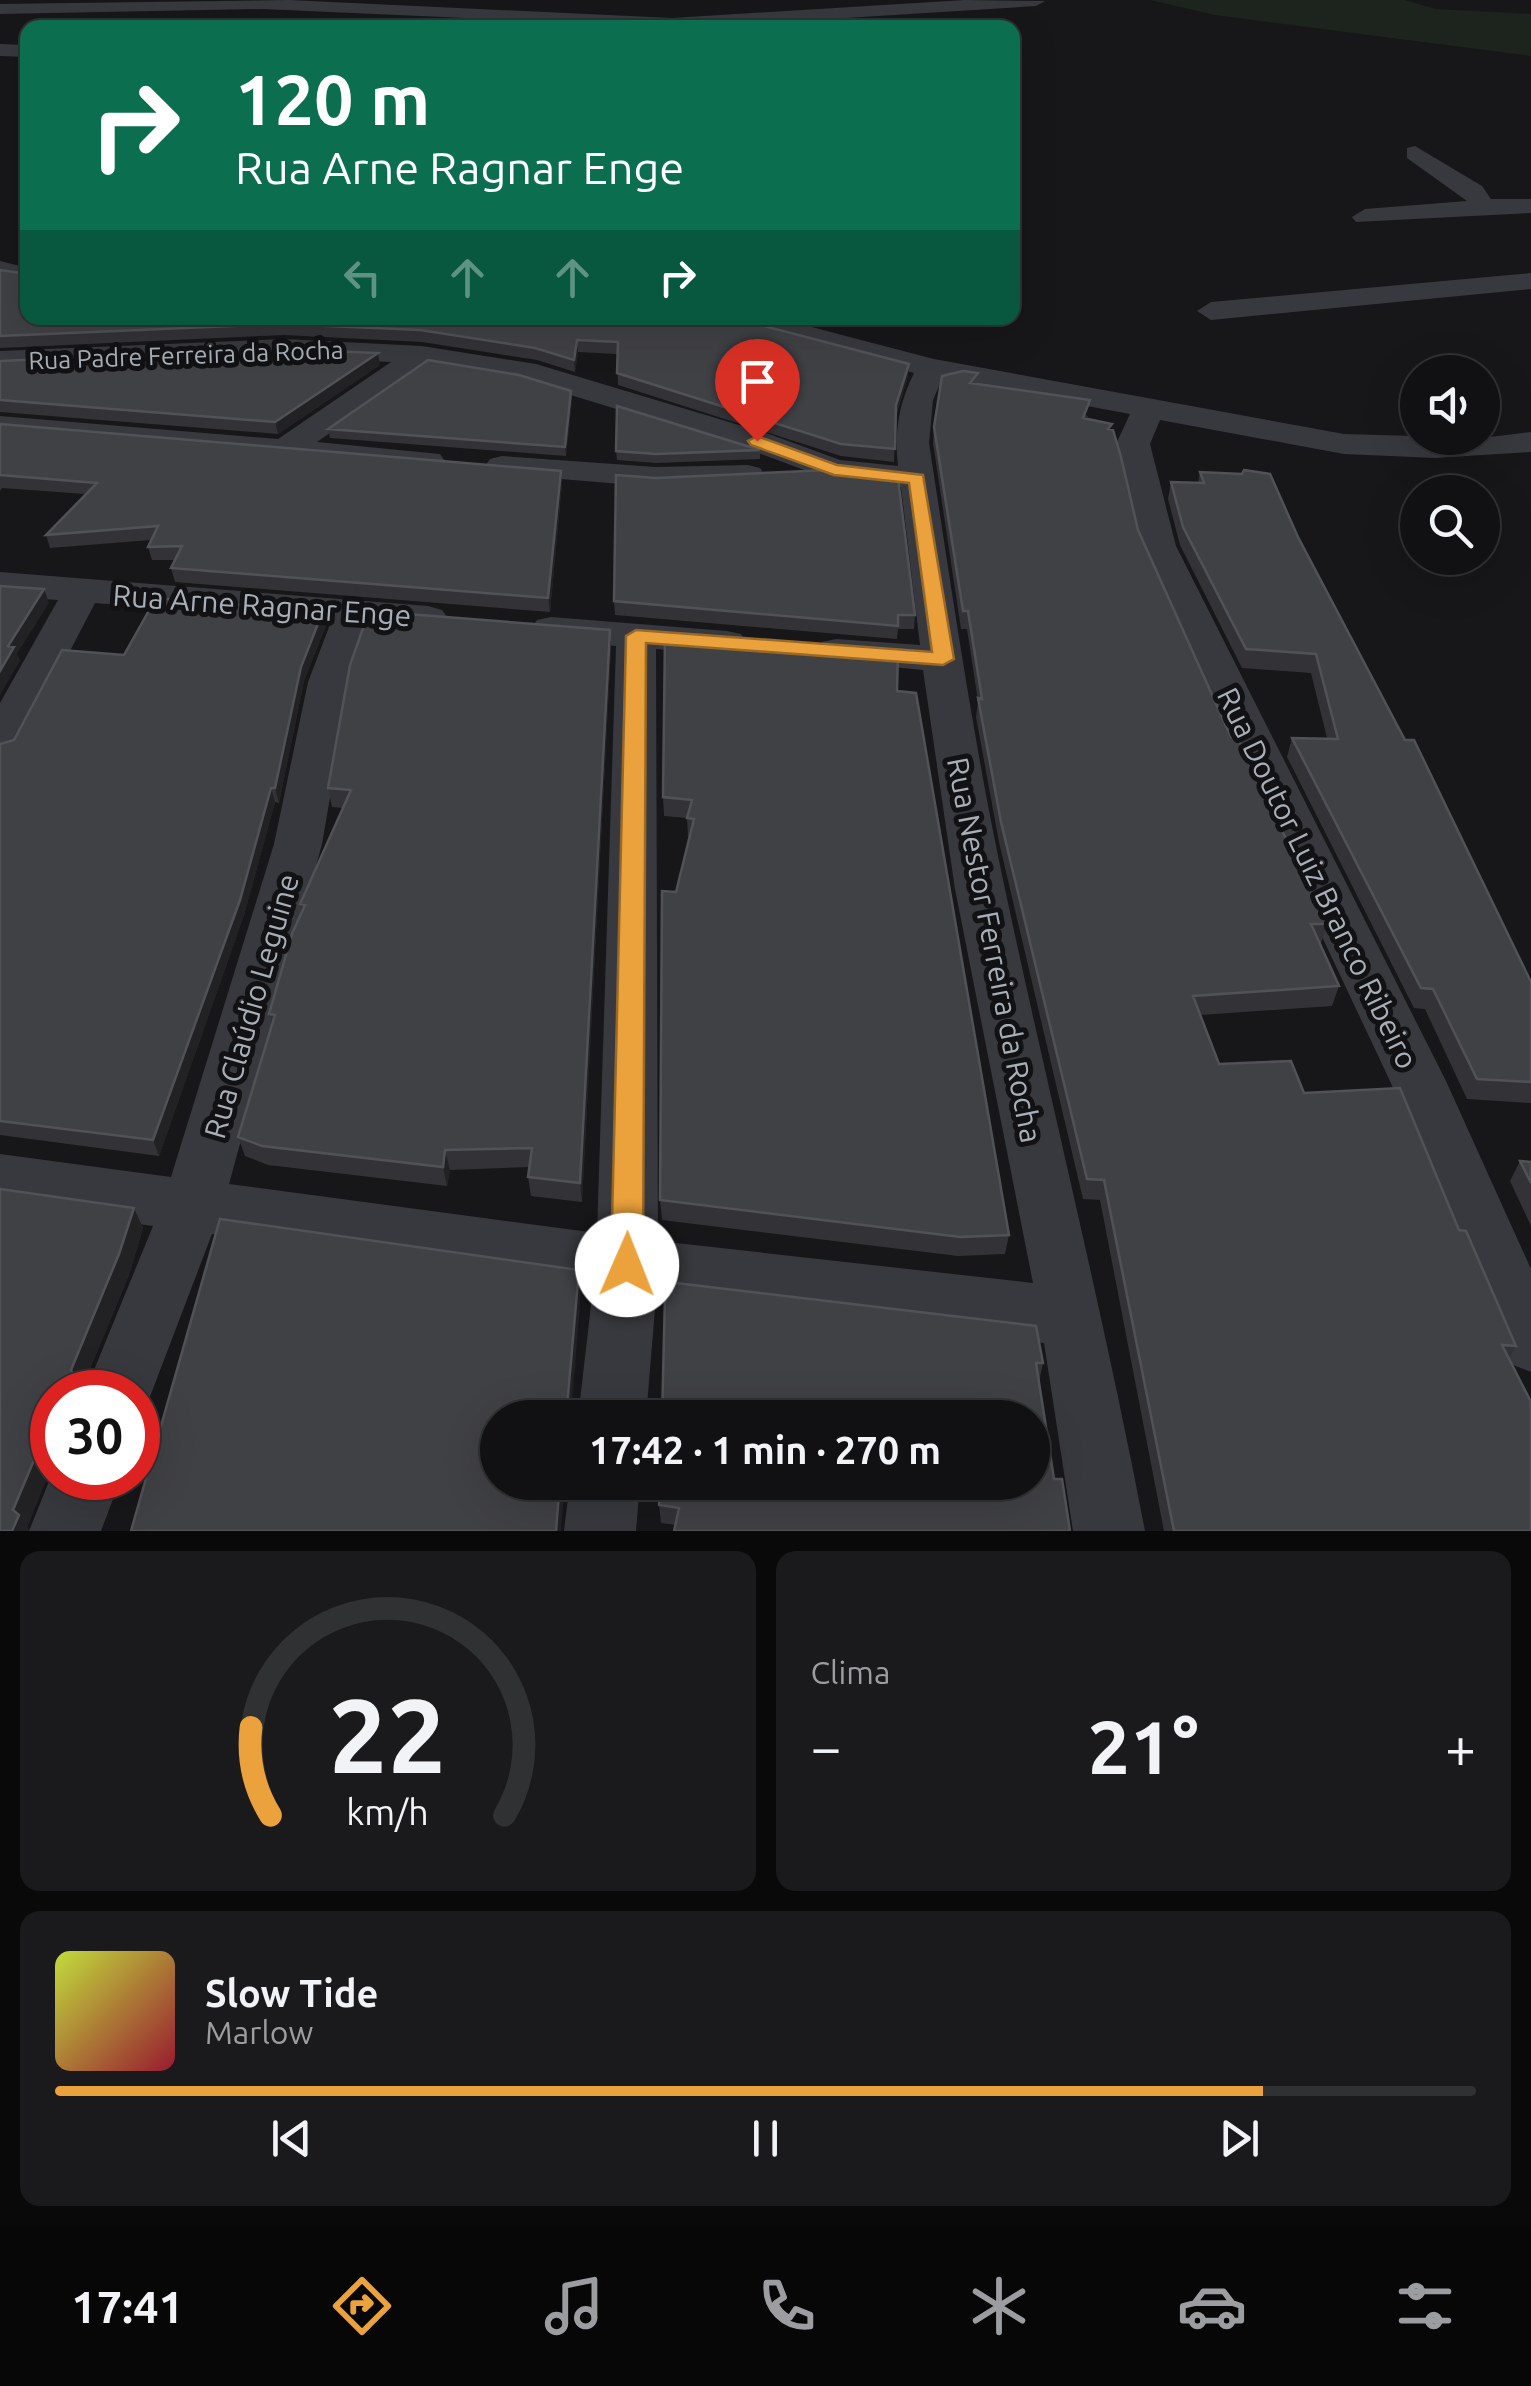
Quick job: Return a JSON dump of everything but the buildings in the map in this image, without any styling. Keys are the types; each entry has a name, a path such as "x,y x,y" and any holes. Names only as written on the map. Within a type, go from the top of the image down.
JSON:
{"street":[{"path":"722,20 1036,1"},
{"path":"0,9 65,10 193,2 609,20"},
{"path":"36,20 65,10"},
{"path":"16,27 20,26"},
{"path":"1415,153 1473,191 1483,207"},
{"path":"1366,218 1531,206"},
{"path":"1211,311 1531,280"},
{"path":"772,325 932,368 1147,411 1376,447 1531,442"},
{"name":"Rua Padre Ferreira da Rocha","path":"0,360 284,348 422,355 526,372 757,441 834,470"},
{"path":"290,446 422,355"},
{"name":"Rua Nestor Ferreira da Rocha","path":"932,368 914,418 917,478 943,659 980,889 1072,1316 1109,1531"},
{"name":"Rua Doutor Luiz Branco Ribeiro","path":"1147,411 1133,444 1157,546 1418,1081 1531,1342"},
{"name":"Rua Padre Ferreira da Rocha","path":"0,426 656,477 834,470 917,478"},
{"name":"Rua Arne Ragnar Enge","path":"0,584 943,659"},
{"path":"0,742 82,591"},
{"name":"Rua Claúdio Leguine","path":"128,1370 194,1203 298,844 328,682 356,612"},
{"path":"614,1400 627,1265 636,636"},
{"path":"0,1179 627,1265 1072,1316"},
{"path":"65,1531 77,1500"},
{"path":"600,1531 603,1500"}],"shaded area":[{"path":"1150,0 1405,0 1435,9 1531,14 1531,56 1215,15"}],"route":[{"path":"627,1265 636,636 943,659 917,478 834,470 757,441"}]}
